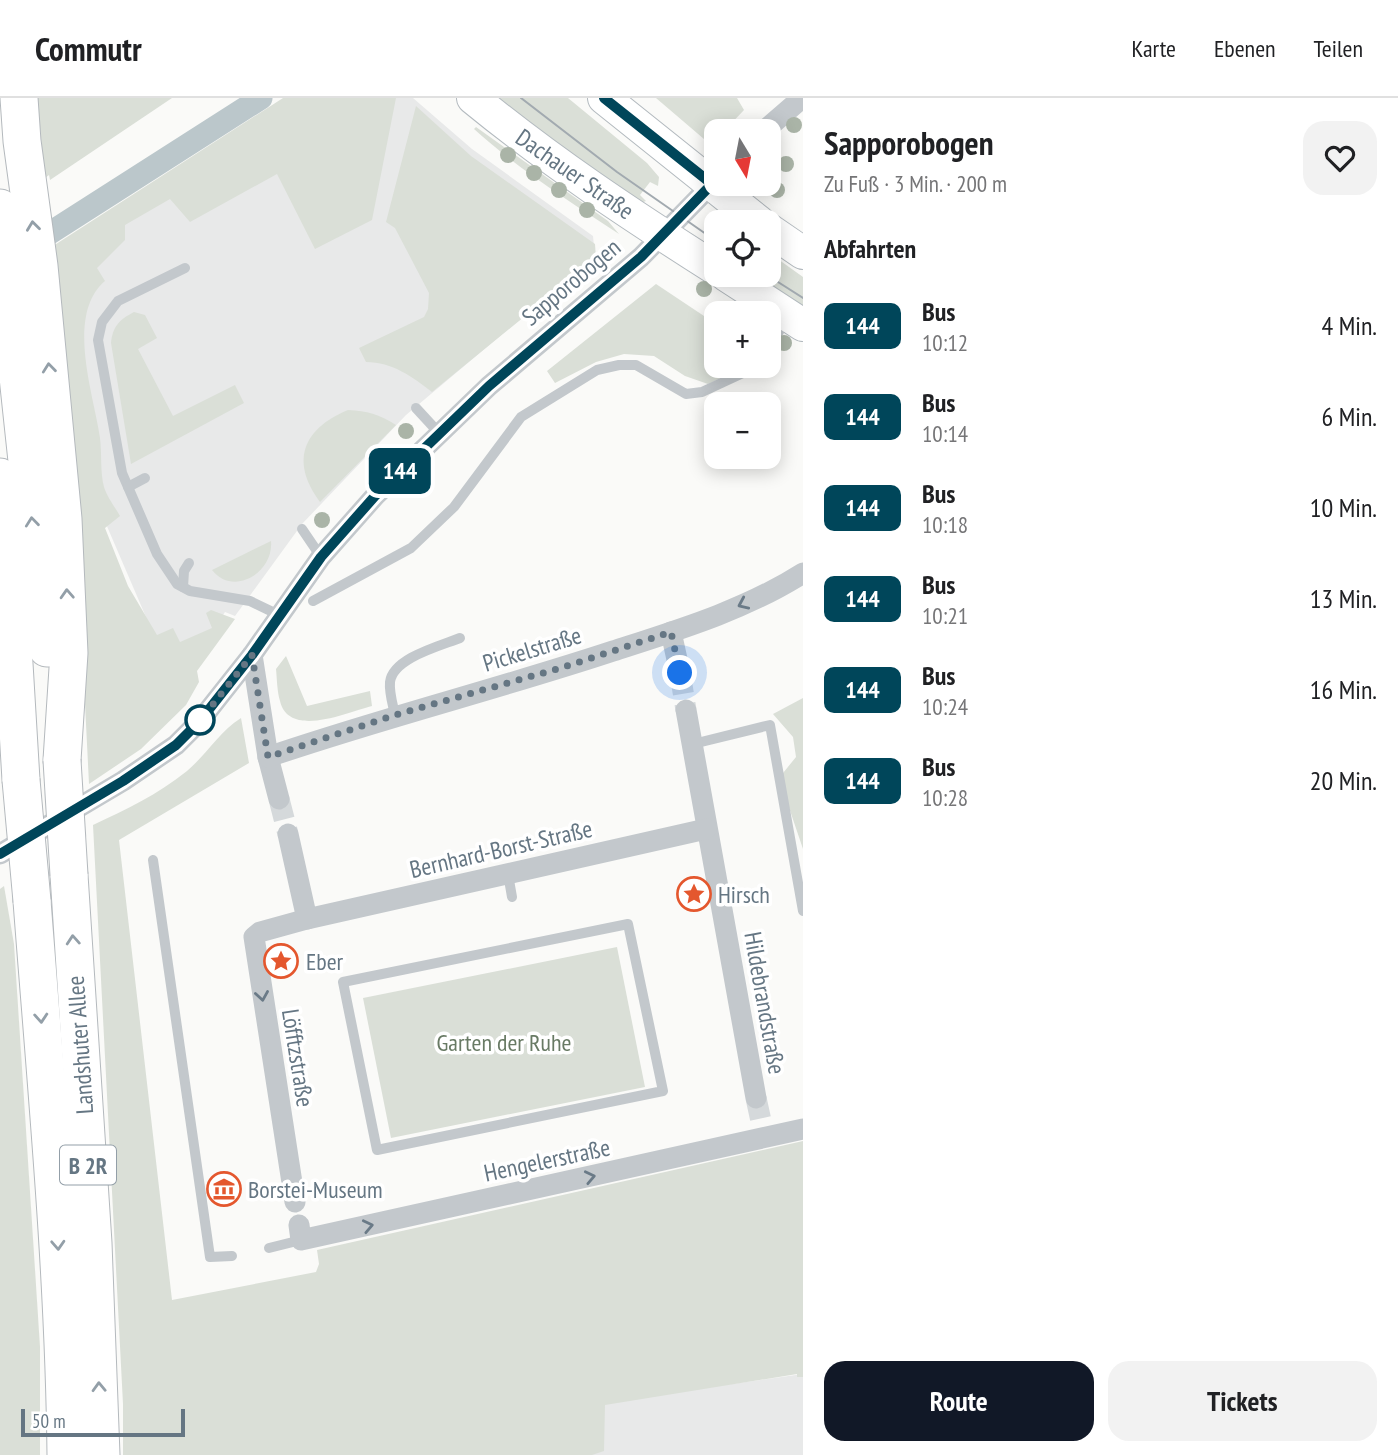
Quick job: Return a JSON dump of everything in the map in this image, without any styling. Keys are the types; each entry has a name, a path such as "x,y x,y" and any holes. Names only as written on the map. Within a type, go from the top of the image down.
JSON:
{"highway":[{"path":"19,98 28,185 24,276"},
{"path":"0,208 24,276"},
{"name":"Landshuter Allee","path":"24,276 64,533 69,653 62,760 93,1243 101,1455"},
{"name":"B 2R","path":"0,477 7,547 21,780"},
{"path":"0,647 21,780"},
{"name":"Landshuter Allee","path":"21,780 57,1235 66,1455"}],"main road":[{"name":"Dachauer Straße","path":"473,98 533,147 704,261"},
{"path":"604,98 704,174"},
{"path":"730,196 746,210"},
{"path":"781,238 803,253"},
{"path":"745,287 796,320"}],"street":[{"path":"778,119 802,98"},
{"name":"Sapporobogen","path":"0,854 123,781 176,745 199,722 252,655 321,557 375,496 489,386 641,257 704,192"},
{"name":"Pickelstraße","path":"268,757 395,715 564,667 705,621 779,588 803,573"},
{"path":"671,632 680,673"},
{"path":"252,655 268,757 279,799"},
{"name":"Hildebrandstraße","path":"687,710 706,830 756,1098"},
{"name":"Bernhard-Borst-Straße","path":"307,919 706,830"},
{"path":"288,834 307,919"},
{"name":"Löfftzstraße","path":"295,1202 253,944 254,937 260,932 307,919"},
{"name":"Hengelerstraße","path":"300,1233 761,1130 803,1129"}],"lane":[{"path":"185,268 118,302 102,322 98,340 121,469 157,554 177,584 190,591 250,601 279,615"},
{"path":"781,336 796,320"},
{"path":"313,601 411,548 454,507 521,417 597,370 619,365 636,365 686,394 702,392 732,378"},
{"path":"416,408 439,433"},
{"path":"128,487 145,478"},
{"path":"302,529 321,557"},
{"path":"183,587 184,571 188,563"},
{"path":"395,715 390,680 394,670 407,660 460,638"},
{"path":"693,744 769,725 803,911"},
{"path":"153,860 210,1258 232,1256"},
{"path":"508,874 512,897"},
{"path":"628,923 663,1091 377,1150 343,982 522,945 628,923"},
{"path":"520,932 522,945"},
{"path":"269,1248 300,1233"}],"shaded area":[{"path":"325,98 413,98 472,149 593,236 595,256 406,415 302,524 235,616 225,612 196,645 155,638 100,510 74,253"},
{"path":"803,1374 803,1455 580,1455 579,1405"}],"green space":[{"path":"37,98 172,98 50,180 49,175 45,178"},
{"path":"283,98 396,98 372,220 315,249 277,174 190,222 170,199 125,225 125,240 97,268 105,281 93,296 87,314 85,356 100,438 104,487 120,516 105,528 128,586 157,635 173,628 180,642 212,628 206,613 211,610 235,619 197,671 199,682 186,705 141,749 89,784 81,624 53,246"},
{"path":"492,98 568,98 647,163 659,177 658,186 650,182 640,195 646,201 641,203"},
{"path":"656,98 737,98 744,110 735,119 704,119 704,139"},
{"path":"416,106 471,156 595,244 596,258 432,392 393,368 366,362 359,348 424,317 428,309 429,293 395,228 386,222"},
{"path":"476,127 608,221 619,234 526,171 491,144 474,129"},
{"path":"781,261 803,277 803,311 766,287 781,287"},
{"path":"656,284 704,316 704,378 721,378 708,384 685,376 654,356 624,354 596,362 555,383 547,371"},
{"path":"134,312 145,315 157,338 138,349 173,416 235,385 244,403 131,464 111,343 118,324"},
{"path":"348,410 373,414 396,425 320,502 305,473 306,448 320,427"},
{"path":"271,541 266,563 250,578 230,581 221,578 212,570"},
{"path":"286,656 307,706 370,691 372,706 320,720 295,719 286,712 278,693 276,669"},
{"path":"803,698 803,849 779,778 796,757 793,737 773,714"},
{"path":"241,718 249,763 119,840 172,1300 316,1272 319,1264 317,1250 803,1141 803,1377 797,1377 797,1374 605,1405 604,1451 592,1455 123,1455 123,1404 93,825 142,801 176,780"},
{"path":"4,886 14,944 40,1347 40,1455 0,1455 0,889"},
{"name":"Garten der Ruhe","path":"617,947 645,1087 391,1138 363,998"}],"waterway":[{"path":"28,247 261,98"}],"tunnel":[{"path":"680,673 686,710"},
{"path":"279,799 288,834"},
{"path":"756,1098 761,1121"}],"tram line":[{"path":"521,98 617,172 704,233"},
{"path":"781,284 803,298"}],"bus line":[{"name":"144","path":"0,854 123,781 176,745 199,722 252,655 321,557 375,496 489,386 641,257 712,184 604,98"}],"place":[{"name":"Hirsch","path":"694,894"},
{"name":"Eber","path":"281,961"},
{"name":"Borstei-Museum","path":"224,1189"}],"route":[{"path":"200,720 199,722 252,655 268,757 395,715 564,667 671,632 680,673"}]}
